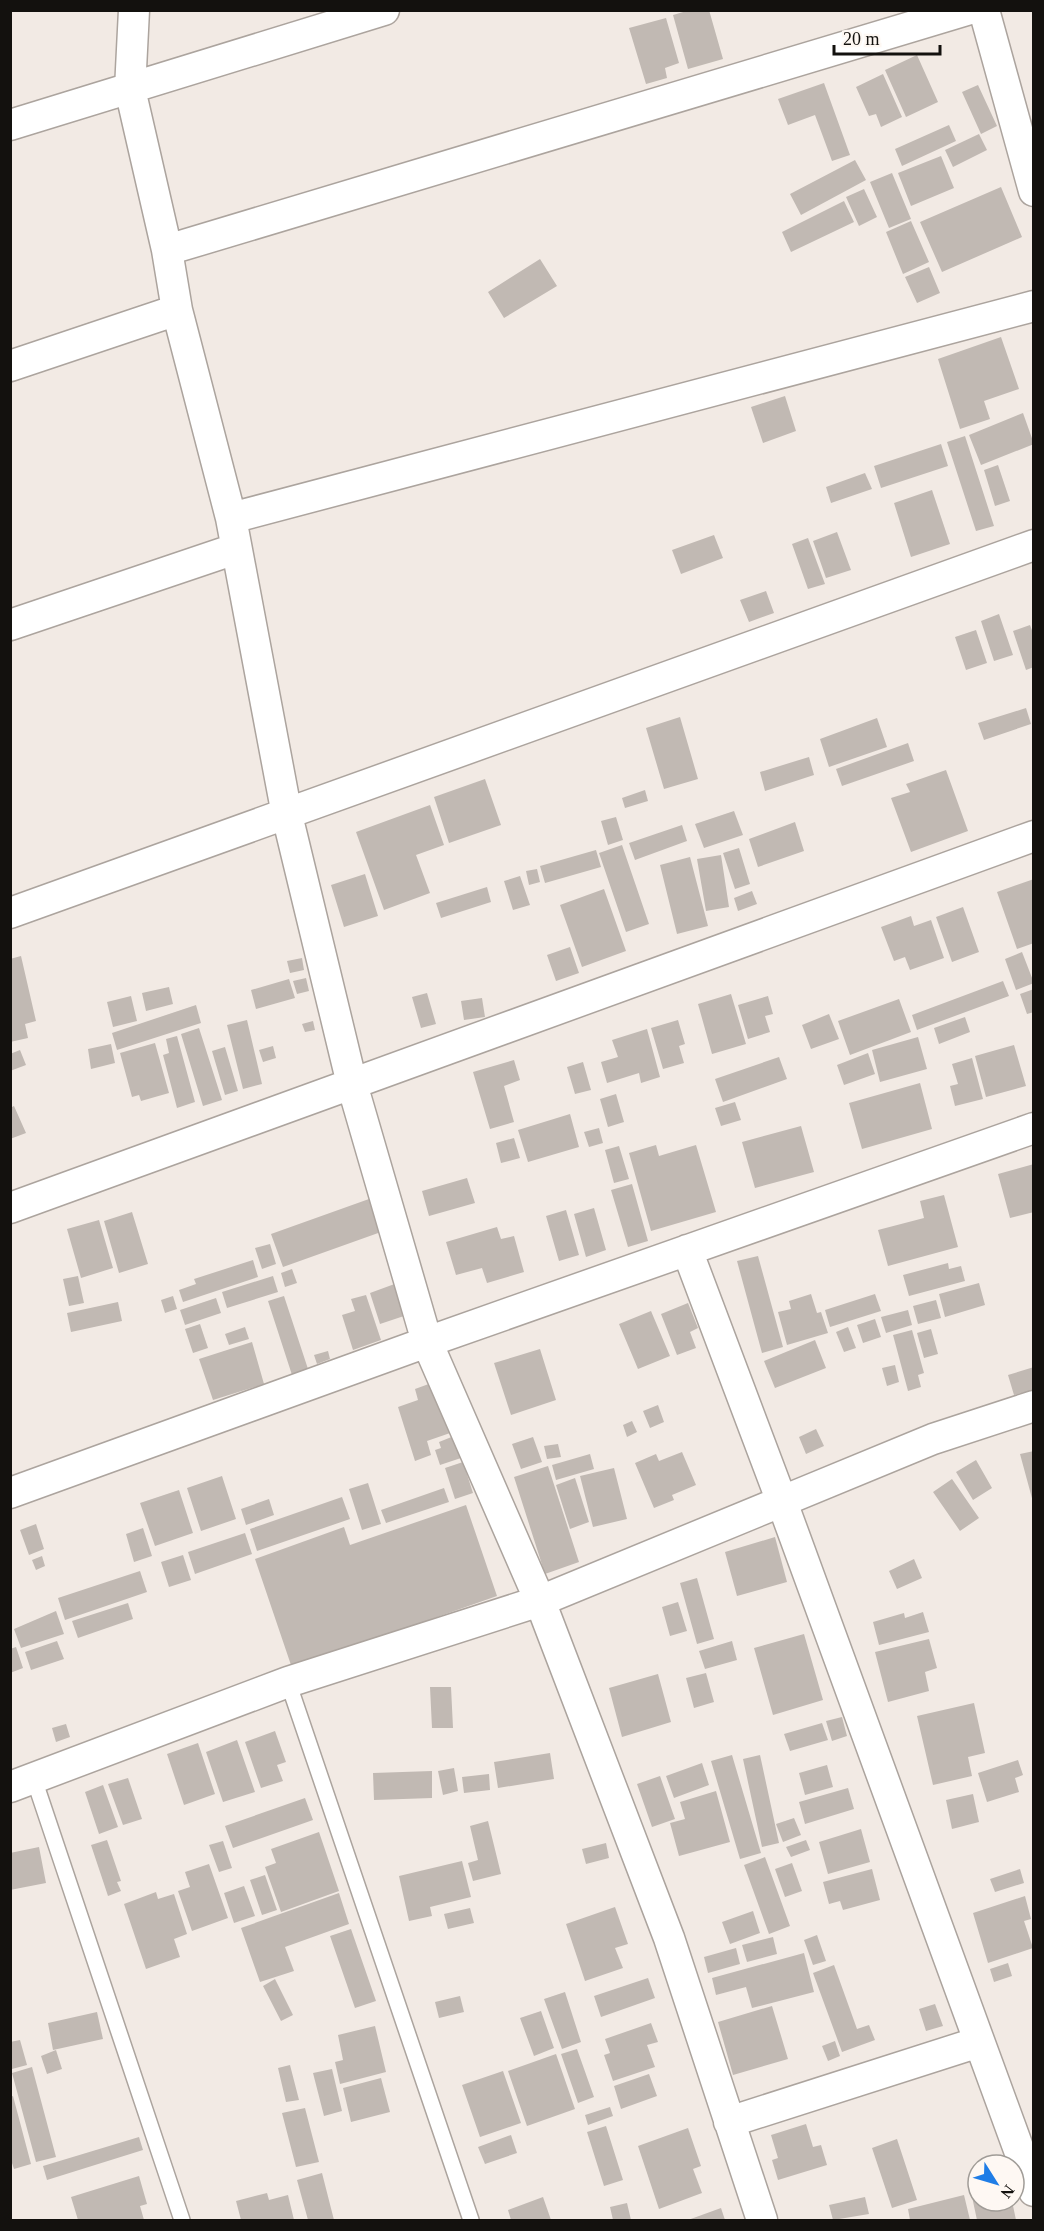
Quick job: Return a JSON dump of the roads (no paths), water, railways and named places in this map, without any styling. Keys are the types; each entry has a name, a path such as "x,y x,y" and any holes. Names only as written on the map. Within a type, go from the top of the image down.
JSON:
{"street":[{"path":"134,10 130,89 167,250 177,310 231,518 235,549 287,815 352,1084 427,1341 540,1601 669,1938 762,2220"},
{"path":"10,125 384,10"},
{"path":"167,250 967,10"},
{"path":"984,10 1034,192"},
{"path":"231,518 1034,306"},
{"path":"10,366 177,310"},
{"path":"10,913 1034,545"},
{"path":"10,624 235,549"},
{"path":"10,1208 1034,836"},
{"path":"10,1493 427,1341 1034,1128"},
{"path":"687,1250 782,1502 1034,2191"},
{"path":"22,1783 288,1682 540,1601 933,1439 1034,1406"},
{"path":"729,2122 979,2042"}],"lane":[{"path":"288,1682 471,2220"},
{"path":"22,1783 182,2220"}]}
